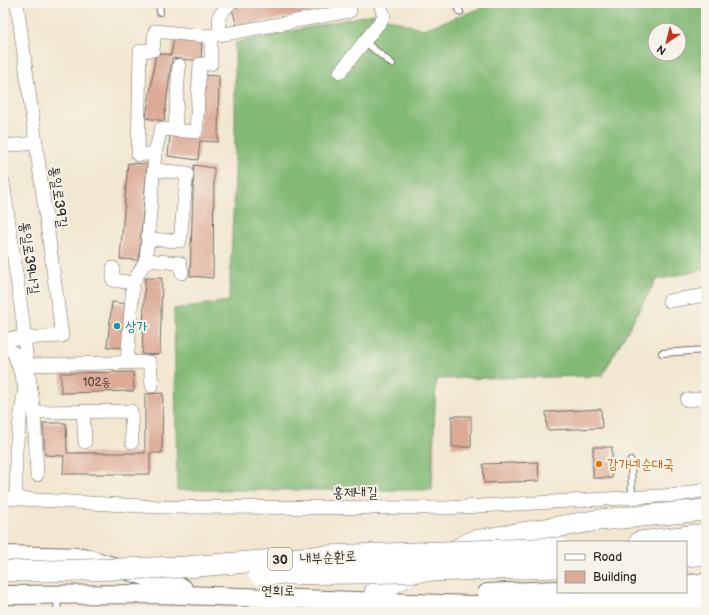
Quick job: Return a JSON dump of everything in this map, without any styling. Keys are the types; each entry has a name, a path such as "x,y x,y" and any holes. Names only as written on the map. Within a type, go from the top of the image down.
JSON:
{"highway":[{"path":"375,592 474,541 599,520 706,510"},
{"path":"648,541 706,534"},
{"name":"내부순환로","path":"3,571 185,567 325,556 557,548"},
{"path":"687,556 706,554"},
{"name":"내부순환로","path":"3,583 50,583 193,575 364,573 557,566"},
{"path":"506,604 627,600 706,595"}],"main road":[{"name":"연희로","path":"3,555 83,557 182,588 375,592 470,603 557,590"},
{"path":"687,584 706,583"},
{"path":"3,595 156,594 506,604 567,611 659,610 706,604"}],"street":[{"name":"통일로39길","path":"3,340 62,336 16,3"},
{"path":"127,363 133,284 146,260 155,154 161,129 196,132 200,64 211,64 219,16 230,3"},
{"path":"155,154 138,154 140,50 153,50 155,31 204,36 216,35 350,11 348,3"},
{"path":"340,72 384,17 380,3"},
{"path":"175,130 180,65"},
{"path":"3,146 36,143"},
{"path":"148,239 180,241 187,173 154,170"},
{"name":"통일로39나길","path":"3,182 23,321 23,358"},
{"path":"146,260 180,263 182,272"},
{"path":"113,268 113,280 133,284"},
{"path":"669,301 706,295"},
{"path":"3,344 23,358 127,363 150,362 152,386"},
{"path":"23,358 34,412 37,475"},
{"path":"9,498 25,386 23,358"},
{"path":"687,400 706,398"},
{"path":"83,411 85,442"},
{"path":"34,412 131,411 132,442"},
{"name":"홍제내길","path":"9,498 159,507 446,508 678,495 706,490"}],"lane":[{"path":"160,3 160,12"},
{"path":"456,3 460,12"},
{"path":"364,41 392,64"},
{"path":"662,353 706,350"},
{"path":"631,461 632,498"},
{"path":"57,612 58,594"}],"green space":[{"path":"496,3 706,3 706,269 656,280 602,376 436,379 432,490 177,490 174,309 229,301 235,174 235,43 373,14 423,29"}],"building":[{"path":"258,3 338,3 339,7 237,27 232,8"},
{"path":"174,38 202,40 201,61 172,58 164,121 146,118 156,53 171,55"},
{"path":"202,75 219,76 218,142 200,141 198,160 168,156 170,135 199,137"},
{"path":"128,163 147,164 139,260 120,259"},
{"path":"194,165 214,168 213,278 190,276"},
{"path":"145,278 162,278 160,354 142,355"},
{"name":"상가","path":"112,302 127,304 122,348 107,347"},
{"path":"133,372 134,391 61,393 61,373"},
{"path":"163,393 162,453 150,453 150,474 63,474 64,456 45,455 43,423 66,423 67,453 145,453 145,394"},
{"path":"601,409 602,428 547,430 546,412"},
{"path":"452,416 471,416 471,447 452,447"},
{"path":"593,447 612,447 612,478 593,478"},
{"path":"538,462 539,481 484,483 483,464"}],"place":[{"name":"상가","path":"117,326"},
{"name":"강가네순대국","path":"599,464"}]}
